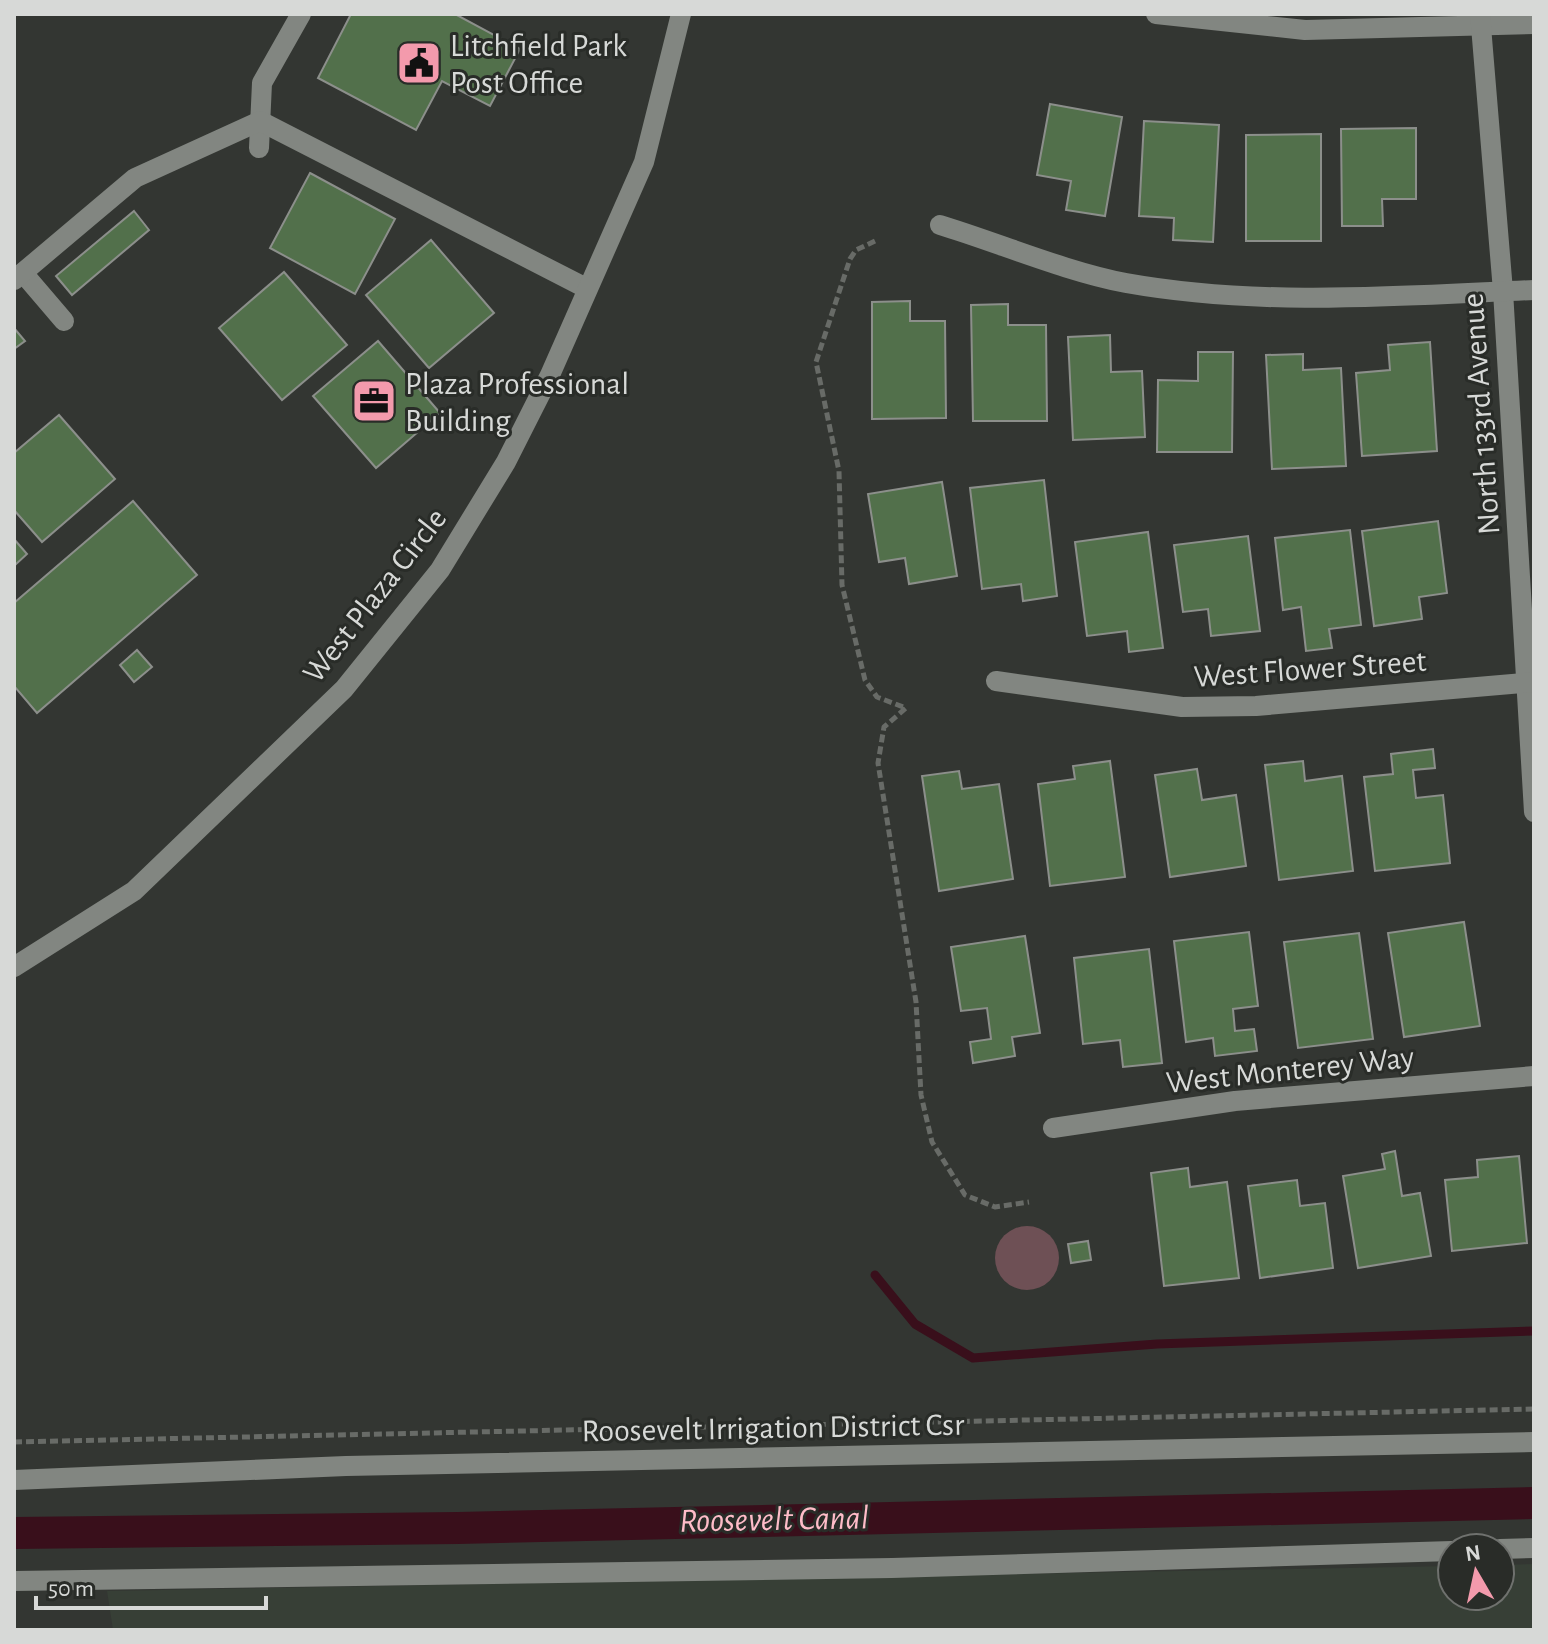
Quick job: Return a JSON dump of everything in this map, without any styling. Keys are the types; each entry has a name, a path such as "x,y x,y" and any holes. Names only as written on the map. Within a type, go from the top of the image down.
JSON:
{"street":[{"path":"259,148 262,83 301,14"},
{"name":"West Plaza Circle","path":"14,967 134,891 344,689 440,570 506,462 550,375 644,162 681,14"},
{"path":"1156,14 1305,30 1480,20 1534,24"},
{"name":"North 133rd Avenue","path":"1480,20 1503,291 1530,682 1534,812"},
{"path":"64,321 19,277 135,178 260,121"},
{"path":"260,121 586,288"},
{"path":"940,225 1124,282 1191,292 1259,298 1534,290"},
{"name":"West Flower Street","path":"996,681 1182,707 1256,706 1530,682"},
{"name":"West Monterey Way","path":"1053,1128 1235,1101 1534,1076"},
{"name":"Roosevelt Irrigation District Csr","path":"14,1480 346,1466 1534,1442"},
{"path":"14,1581 892,1568 1436,1551"}],"path":[{"path":"875,241 856,250 850,259 818,348 816,373 839,471 842,585 865,680 877,697 906,708 884,727 878,763 916,1002 921,1095 932,1142 965,1195 995,1207 1029,1202"},
{"path":"14,1442 1534,1409"}],"shaded area":[{"path":"1027,1226 1050,1235 1059,1258 1050,1281 1027,1290 1004,1281 995,1258 1004,1235"},
{"path":"1534,1564 1534,1630 113,1630 107,1591 1436,1566 1436,1612 1516,1612 1516,1565"}],"building":[{"name":"Litchfield Park Post Office","path":"351,14 455,14 520,49 490,106 442,81 416,130 318,78"},
{"path":"1050,104 1122,117 1105,216 1066,210 1071,181 1037,175"},
{"path":"1144,121 1219,125 1213,242 1173,240 1174,218 1139,216"},
{"path":"1416,128 1416,199 1382,199 1383,226 1342,226 1341,129"},
{"path":"1321,134 1321,241 1246,241 1246,135"},
{"path":"310,173 395,219 355,294 270,248"},
{"path":"134,211 149,230 72,295 56,276"},
{"path":"431,240 494,313 429,368 366,295"},
{"path":"284,272 347,345 282,400 219,328"},
{"path":"910,301 910,321 945,321 946,418 872,419 872,302"},
{"path":"1008,304 1008,325 1046,325 1047,421 973,421 971,305"},
{"path":"14,328 25,341 14,349"},
{"path":"1110,335 1111,372 1142,371 1145,437 1073,440 1068,337"},
{"name":"Plaza Professional Building","path":"378,341 440,413 376,468 313,396"},
{"path":"1430,342 1437,451 1362,456 1356,373 1390,370 1388,345"},
{"path":"1198,352 1233,352 1232,452 1157,452 1158,380 1198,381"},
{"path":"1303,354 1303,370 1341,368 1346,466 1272,469 1266,355"},
{"path":"59,415 115,479 42,542 14,510 14,453"},
{"path":"1044,480 1057,596 1023,601 1021,584 982,589 970,488"},
{"path":"942,482 957,576 909,584 905,558 879,562 868,494"},
{"path":"133,501 197,575 37,713 14,686 14,603"},
{"path":"1438,521 1447,593 1419,597 1422,619 1374,626 1362,531"},
{"path":"1350,530 1361,625 1329,629 1332,648 1306,651 1301,607 1283,610 1275,538"},
{"path":"1148,532 1163,648 1129,652 1127,631 1087,636 1075,542"},
{"path":"1248,536 1260,631 1211,636 1208,609 1183,612 1174,545"},
{"path":"14,539 27,554 14,566"},
{"path":"137,650 152,667 134,682 120,665"},
{"path":"1433,749 1435,768 1413,770 1416,798 1443,795 1450,863 1375,871 1364,777 1393,774 1391,754"},
{"path":"1110,761 1125,877 1050,886 1038,784 1075,779 1073,766"},
{"path":"1303,761 1305,781 1342,776 1353,871 1279,880 1265,765"},
{"path":"1197,769 1202,800 1236,795 1246,866 1170,877 1155,775"},
{"path":"959,771 962,789 999,784 1013,879 939,891 922,776"},
{"path":"1464,922 1480,1026 1404,1037 1388,933"},
{"path":"1249,932 1258,1006 1233,1009 1235,1031 1254,1029 1257,1051 1215,1056 1213,1038 1186,1042 1174,941"},
{"path":"1359,933 1373,1039 1298,1048 1284,942"},
{"path":"1025,936 1040,1033 1012,1037 1015,1056 973,1063 970,1042 991,1039 987,1008 961,1011 951,947"},
{"path":"1149,949 1162,1063 1123,1067 1120,1040 1083,1044 1074,958"},
{"path":"1395,1151 1402,1196 1420,1193 1431,1256 1358,1268 1343,1176 1385,1169 1382,1154"},
{"path":"1519,1156 1527,1243 1452,1251 1445,1180 1478,1177 1477,1160"},
{"path":"1188,1168 1190,1187 1227,1182 1239,1278 1164,1286 1151,1173"},
{"path":"1297,1180 1300,1206 1325,1203 1333,1268 1260,1278 1248,1186"},
{"path":"1088,1241 1091,1260 1071,1263 1068,1244"}],"waterway":[{"path":"875,1275 915,1324 973,1358 1157,1344 1534,1331"},
{"name":"Roosevelt Canal","path":"14,1533 458,1528 1534,1503"}],"place":[{"name":"Litchfield Park Post Office","path":"419,63"},
{"name":"Plaza Professional Building","path":"374,401"}]}
